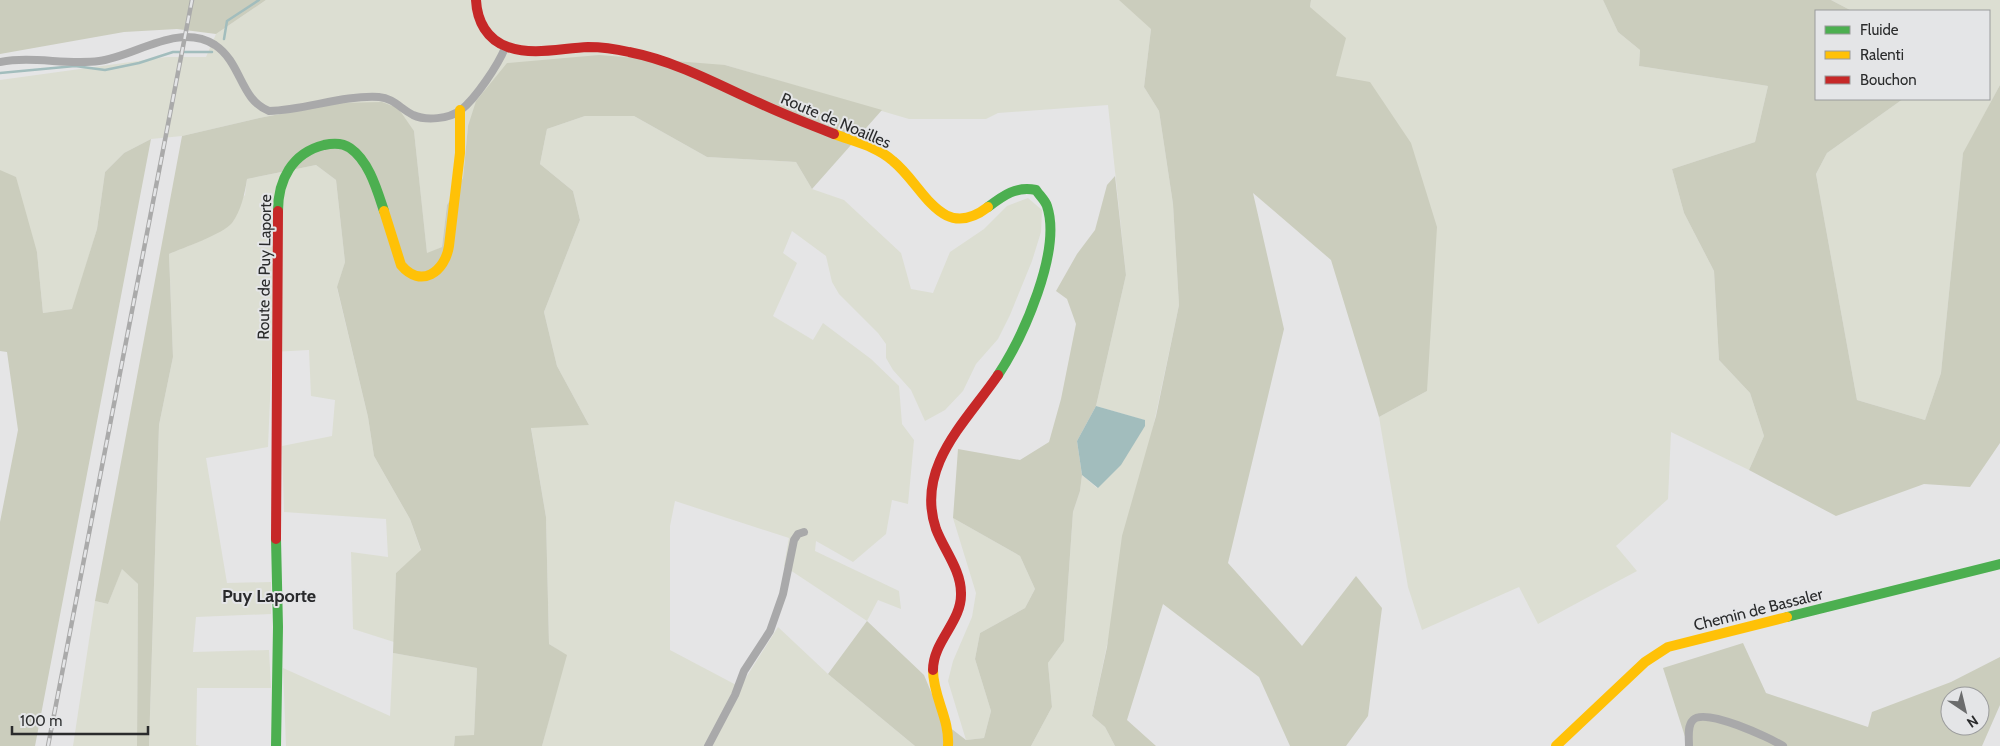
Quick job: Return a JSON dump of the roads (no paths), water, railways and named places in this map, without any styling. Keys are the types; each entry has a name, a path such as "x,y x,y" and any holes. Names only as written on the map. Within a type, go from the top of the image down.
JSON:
{"street":[{"path":"0,62 101,60 173,38 186,37 209,42 226,53 231,58 251,97 262,108 269,111 337,100 380,97 393,101 414,115 429,118 445,117 460,110 472,97 505,48 490,37 482,26 478,16 476,0"},
{"name":"Route de Noailles","path":"505,48 527,51 606,48 637,53 683,68 772,109 885,155 905,171 935,207 952,218 962,220 974,217 1019,188 1036,190 1046,200 1050,214 1049,241 1025,326 1003,368 946,449 933,477 930,495 932,518 959,580 961,592 958,610 937,650 933,664 933,678 948,723 948,746"},
{"name":"Route de Puy Laporte","path":"276,746 278,626 276,520 278,197 283,178 289,166 304,152 331,144 348,146 368,167 401,265 407,272 417,276 430,276 441,268 446,258 456,186 461,123 460,110"},
{"path":"708,746 735,695 744,671 770,631 783,594 794,540 798,534 804,532"},
{"name":"Chemin de Bassaler","path":"1556,746 1645,662 1668,647 2000,564"},
{"path":"1689,746 1689,729 1693,720 1700,716 1727,722 1771,739 1783,746"}],"water":[{"path":"1096,406 1145,420 1145,426 1121,465 1098,488 1082,475 1077,441"}],"waterway":[{"path":"224,39 227,21 259,0"},
{"path":"0,73 75,66 105,70 139,63 173,52 212,52"}],"railway":[{"path":"48,746 192,0"}],"district":[{"name":"Puy Laporte","path":"269,596"}]}
